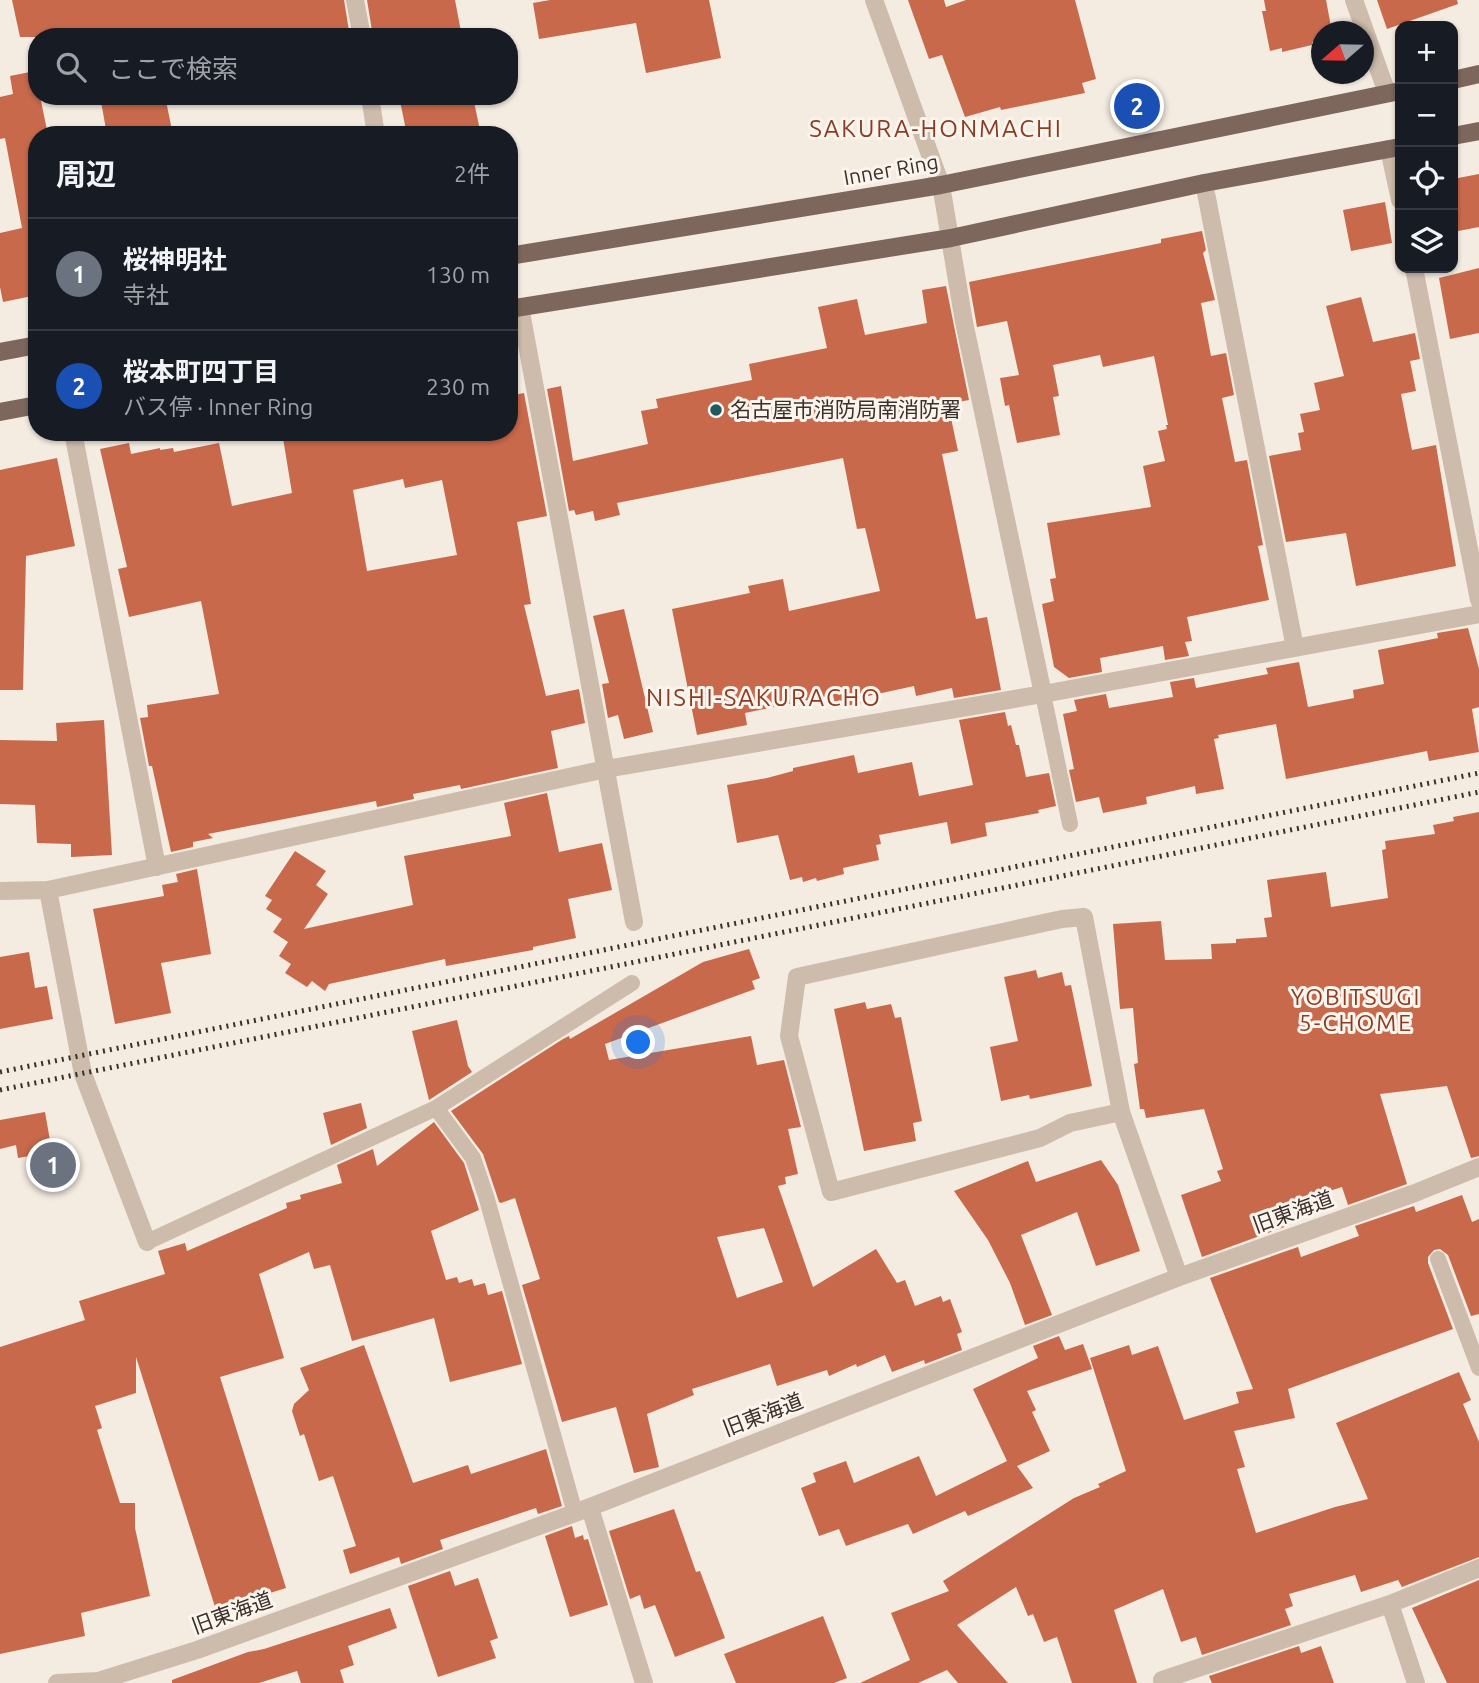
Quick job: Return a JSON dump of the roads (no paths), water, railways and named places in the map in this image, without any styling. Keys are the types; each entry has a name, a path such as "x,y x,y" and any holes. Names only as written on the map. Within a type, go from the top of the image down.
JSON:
{"main road":[{"path":"1458,79 1479,74"},
{"name":"Inner Ring","path":"518,255 942,185 1394,92"},
{"path":"1458,135 1479,131"},
{"path":"518,307 951,238 1204,183 1395,148"},
{"path":"0,352 28,347"},
{"path":"0,412 28,407"}],"street":[{"path":"355,0 360,28"},
{"path":"874,0 942,185 964,323 1043,694"},
{"path":"1354,0 1394,92"},
{"path":"371,105 375,126"},
{"path":"1204,183 1295,648"},
{"path":"1415,273 1479,600"},
{"path":"518,328 634,922"},
{"path":"75,441 157,867"},
{"path":"0,891 48,890 606,769 1043,694 1479,614"},
{"path":"48,890 83,1074 148,1242"},
{"path":"1121,1112 1070,1123 1040,1138 831,1192 789,1036 797,977 1062,919 1084,917 1121,1112 1179,1277"},
{"name":"旧東海道","path":"57,1683 98,1681 197,1650 583,1510 1179,1277 1415,1193 1479,1167"},
{"path":"583,1510 644,1683"},
{"path":"1163,1683 1162,1680 1390,1604 1479,1568"},
{"path":"1390,1604 1416,1683"}],"lane":[{"path":"1043,694 1070,824"},
{"path":"148,1242 436,1108 632,983"},
{"path":"436,1108 473,1158 583,1510"},
{"path":"1438,1259 1479,1368"}],"railway":[{"path":"0,1072 1479,773"},
{"path":"0,1090 1479,792"}],"place":[{"name":"桜本町四丁目","path":"1137,106"},
{"name":"名古屋市消防局南消防署","path":"716,410"},
{"name":"桜神明社","path":"53,1165"}],"district":[{"name":"SAKURA-HONMACHI","path":"936,129"},
{"name":"NISHI-SAKURACHO","path":"764,698"},
{"name":"YOBITSUGI 5-CHOME","path":"1356,1010"}]}
